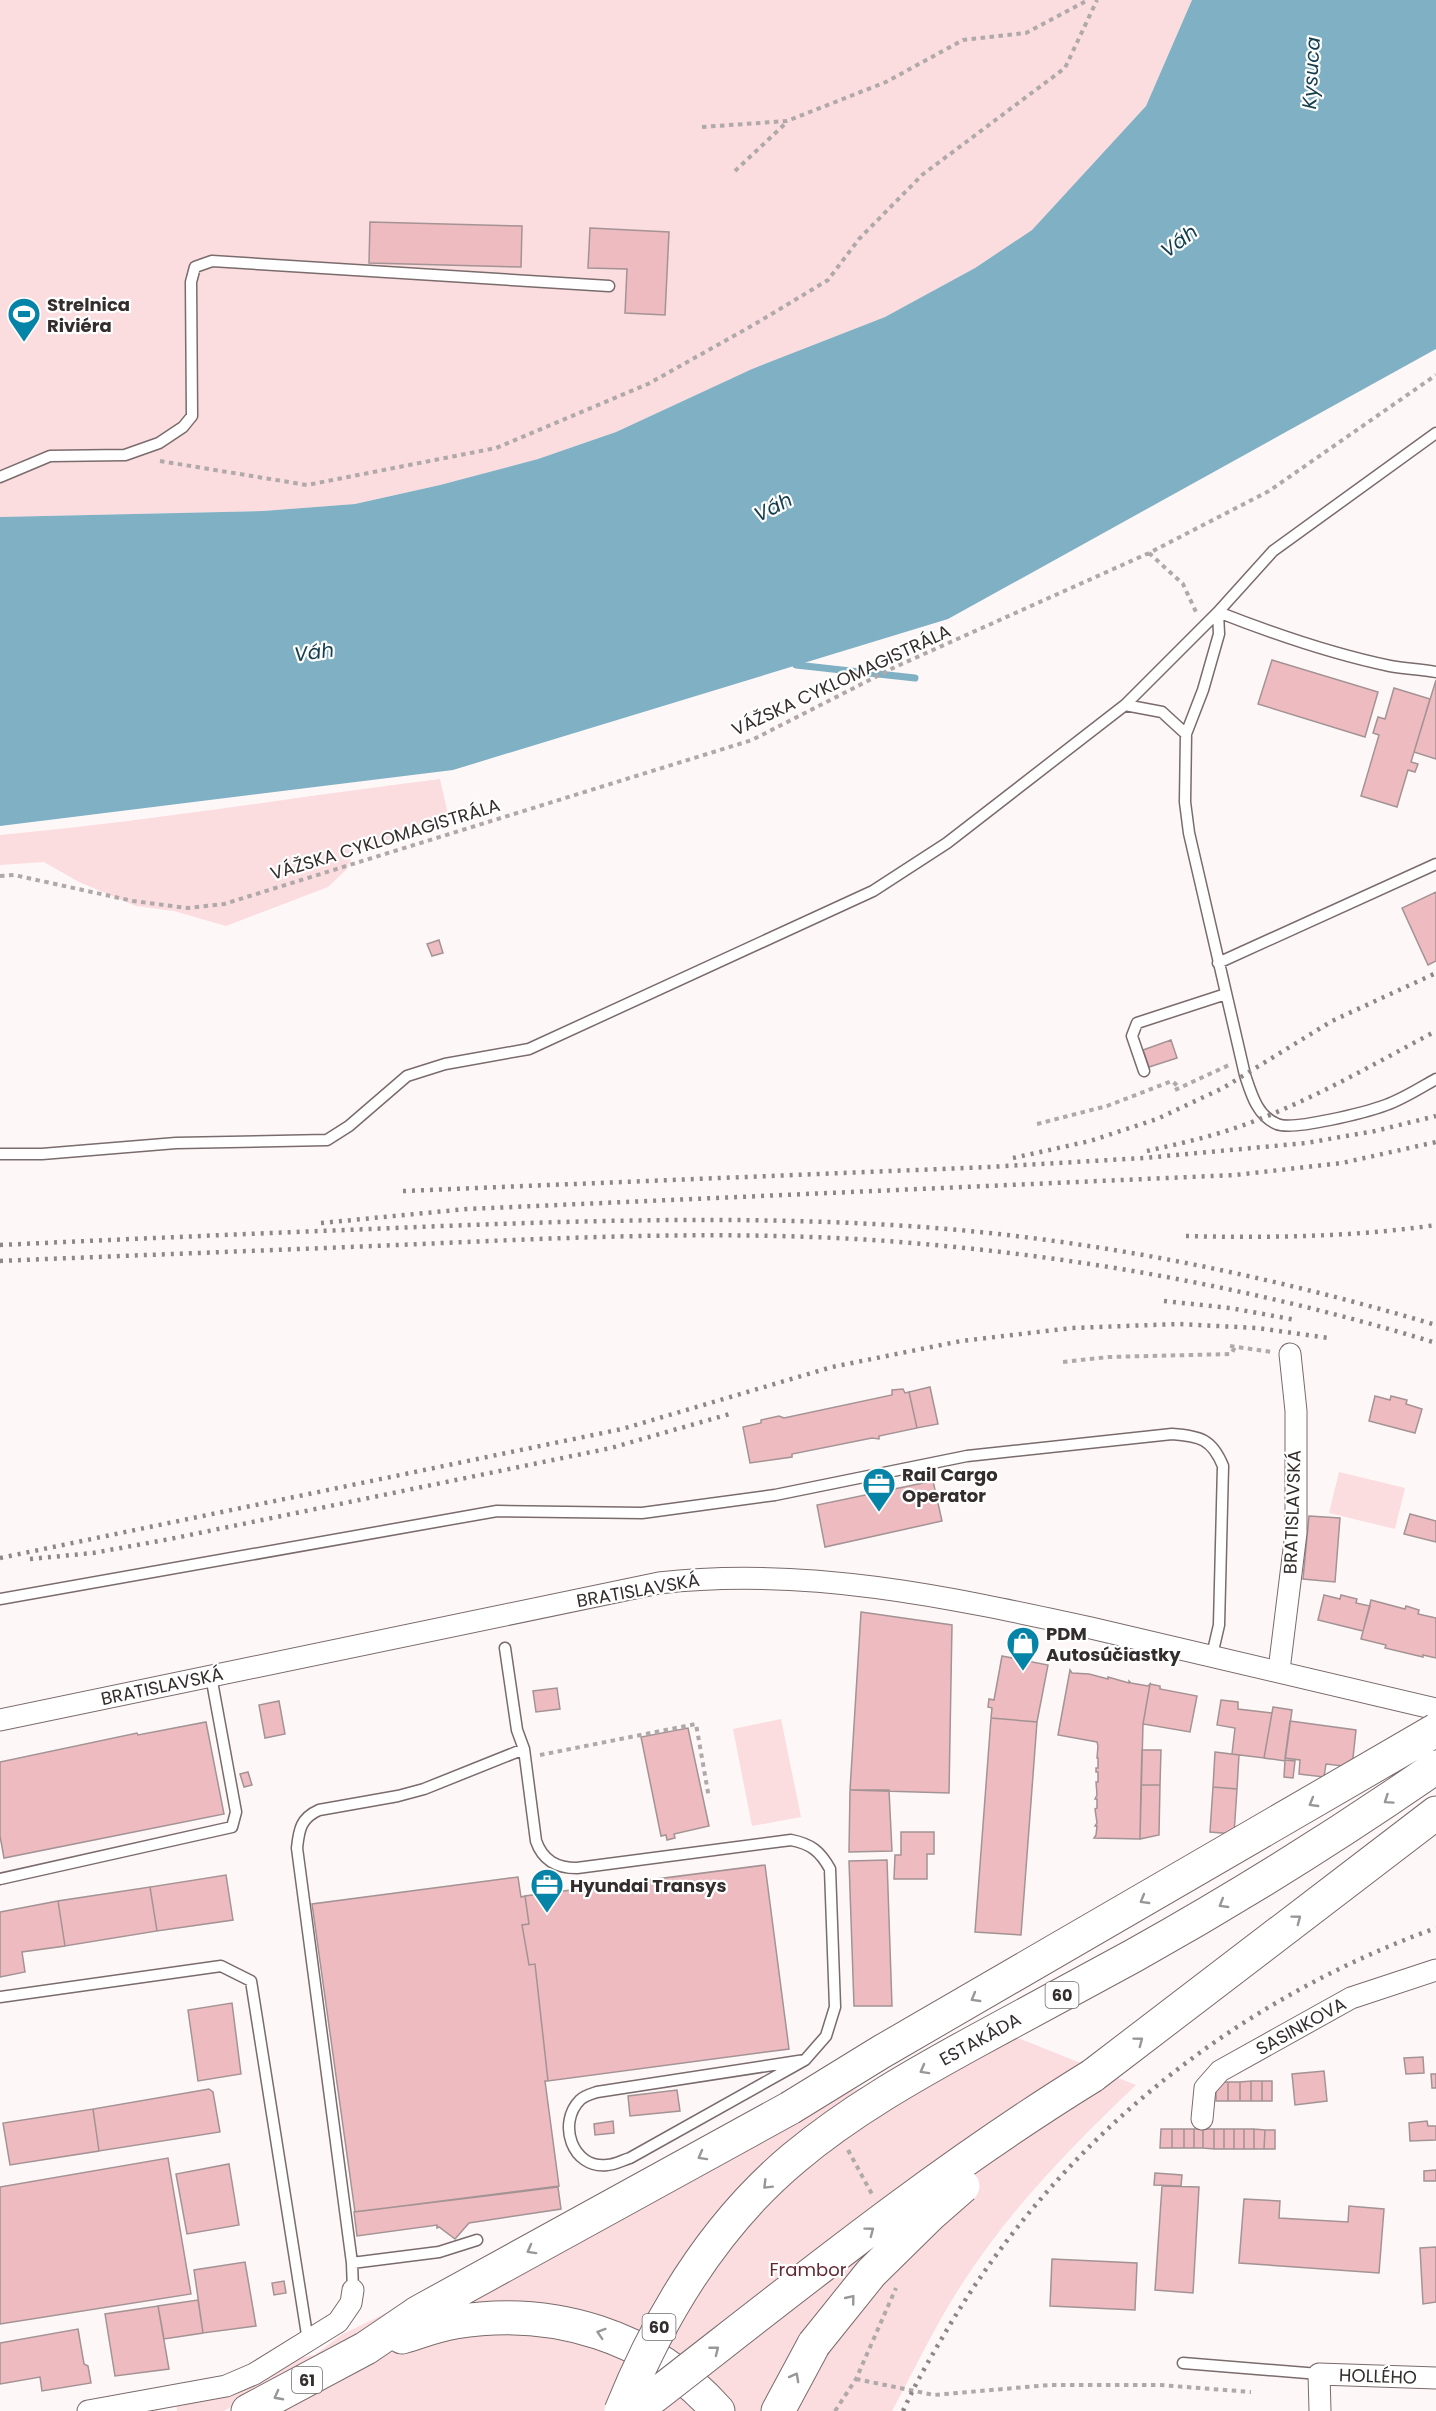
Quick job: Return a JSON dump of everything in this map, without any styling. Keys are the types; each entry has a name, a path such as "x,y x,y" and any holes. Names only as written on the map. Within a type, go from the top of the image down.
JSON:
{"main road":[{"path":"366,2348 419,2312 790,2108 880,2052 1436,1730"},
{"name":"ESTAKÁDA","path":"621,2411 657,2331 690,2277 736,2218 793,2159 856,2112 909,2078 1189,1925 1323,1844 1436,1767"},
{"path":"778,2411 814,2344 872,2273 931,2214 1092,2076 1436,1813"},
{"path":"635,2411 974,2154 1034,2112 1092,2076"},
{"path":"366,2348 452,2322 490,2317 519,2317 573,2324 622,2341 665,2364 718,2411"},
{"name":"61","path":"248,2411 366,2348"}],"street":[{"name":"BRATISLAVSKÁ","path":"1279,1670 1296,1533 1296,1411 1290,1354"},
{"name":"BRATISLAVSKÁ","path":"0,1720 648,1586 705,1578 815,1580 966,1601 1279,1670 1436,1709"},
{"name":"SASINKOVA","path":"1202,2119 1205,2088 1220,2071 1351,1998 1436,1970"},
{"path":"88,2411 226,2386 254,2374 338,2322 351,2303 353,2290"},
{"path":"1319,2374 1320,2411"},
{"name":"HOLLÉHO","path":"1319,2374 1436,2378"}],"lane":[{"path":"0,477 50,456 125,455 159,443 183,427 192,416 191,282 195,267 212,261 609,286"},
{"path":"0,1154 42,1154 176,1143 327,1140 349,1126 407,1076 445,1064 529,1049 873,891 947,843 1125,705 1218,612 1274,551 1436,433"},
{"path":"1218,612 1274,634 1392,666 1436,672"},
{"path":"1218,612 1219,634 1203,690 1186,734 1185,802 1187,823 1218,963 1253,1100 1266,1117 1278,1125 1306,1125 1387,1105 1436,1079"},
{"path":"1125,705 1162,712 1186,734"},
{"path":"1218,963 1436,864"},
{"path":"1144,1071 1132,1036 1137,1023 1226,994"},
{"path":"0,1599 497,1511 642,1513 775,1495 967,1456 1172,1434 1202,1438 1218,1454 1223,1466 1219,1625 1212,1655"},
{"path":"505,1648 517,1730 524,1749 536,1841 544,1858 558,1866 577,1868 791,1840 808,1843 822,1854 830,1869 835,2007 826,2036 805,2060 630,2158 606,2166 587,2162 574,2149 567,2129 570,2113 581,2099 597,2092 805,2060"},
{"path":"0,1879 232,1827 236,1812 211,1676"},
{"path":"353,2290 352,2263 297,1848 301,1823 307,1815 319,1810 424,1789 524,1749"},
{"path":"0,1996 221,1966 251,1982 308,2341"},
{"path":"352,2263 439,2252 477,2240"},
{"path":"1183,2363 1319,2374"}],"path":[{"path":"702,127 787,121 886,82 963,40 1026,33 1088,0"},
{"path":"125,455 308,485 496,448 648,384 828,280 858,239 922,176 1065,68 1097,0"},
{"path":"735,171 787,121"},
{"name":"VÁŽSKA CYKLOMAGISTRÁLA","path":"0,876 23,876 144,903 187,908 224,904 752,740 895,667 1149,553 1269,491 1436,375"},
{"path":"1149,553 1183,584 1203,626"},
{"path":"1175,1090 1241,1058"},
{"path":"1037,1124 1107,1106 1172,1080 1180,1088"},
{"path":"1063,1362 1108,1357 1231,1354 1233,1347 1290,1354"},
{"path":"539,1755 696,1724 710,1798"},
{"path":"856,2379 933,2395 1049,2385 1160,2385 1251,2392"}],"green space":[{"path":"0,0 1192,0 1146,106 1032,230 975,268 885,317 752,369 616,432 538,459 440,485 355,504 263,511 0,517"},
{"path":"440,779 449,819 355,851 346,870 328,887 226,926 174,911 136,906 79,882 44,862 0,865 0,835 165,816"},
{"path":"1339,1472 1405,1488 1395,1529 1329,1513"},
{"path":"781,1719 801,1817 752,1826 733,1729"},
{"name":"Frambor","path":"1018,2038 1136,2085 1062,2158 995,2237 947,2309 892,2411 273,2411 813,2103"},
{"path":"446,2284 224,2411 177,2411 176,2404 298,2358 315,2355 341,2335"}],"water":[{"path":"1192,0 1436,0 1436,349 948,619 453,770 0,826 0,517 263,511 355,504 440,485 538,459 616,432 752,369 885,317 975,268 1032,230 1146,106"}],"building":[{"path":"370,222 522,226 521,267 369,263"},
{"path":"590,228 669,232 665,315 625,313 627,269 588,268"},
{"path":"1272,660 1378,692 1365,737 1258,704"},
{"path":"1436,680 1436,759 1414,752"},
{"path":"1394,688 1430,699 1411,762 1418,764 1415,772 1408,770 1397,807 1361,796 1379,735 1373,733 1378,717 1385,719"},
{"path":"1436,892 1436,961 1428,965 1402,908"},
{"path":"439,940 443,953 432,956 427,944"},
{"path":"1171,1040 1177,1058 1149,1067 1143,1050"},
{"path":"930,1387 938,1424 917,1428 909,1392"},
{"path":"903,1389 905,1393 909,1392 917,1428 879,1436 879,1439 872,1438 792,1454 792,1457 750,1463 743,1427 779,1416 784,1418 892,1395 892,1390"},
{"path":"1375,1396 1390,1400 1391,1396 1407,1400 1406,1404 1422,1409 1415,1433 1369,1421"},
{"name":"Rail Cargo Operator","path":"933,1481 942,1521 825,1547 817,1505"},
{"path":"1410,1514 1436,1521 1436,1542 1404,1534"},
{"path":"1309,1516 1340,1518 1335,1582 1303,1579"},
{"path":"1324,1595 1340,1599 1341,1595 1357,1599 1356,1603 1370,1606 1363,1631 1318,1620"},
{"path":"1371,1600 1405,1609 1406,1606 1419,1610 1418,1614 1436,1618 1436,1658 1385,1648 1386,1645 1361,1639"},
{"path":"861,1612 952,1625 949,1793 850,1790"},
{"path":"1002,1656 1048,1665 1037,1722 991,1718 992,1708 988,1707 989,1699 994,1700"},
{"path":"1070,1670 1072,1673 1089,1674 1108,1679 1108,1677 1129,1683 1129,1681 1148,1686 1150,1684 1143,1724 1140,1839 1094,1838 1097,1826 1095,1826 1097,1823 1095,1809 1097,1799 1095,1799 1096,1782 1098,1782 1097,1742 1058,1735"},
{"path":"1150,1684 1160,1686 1160,1689 1197,1696 1190,1732 1143,1724"},
{"path":"557,1688 560,1709 536,1712 533,1691"},
{"path":"1221,1700 1238,1702 1238,1709 1272,1713 1264,1758 1232,1754 1235,1728 1217,1725"},
{"path":"279,1701 285,1734 265,1738 259,1705"},
{"path":"1273,1707 1292,1710 1285,1761 1264,1758"},
{"path":"991,1718 1037,1722 1021,1935 975,1932"},
{"path":"1290,1721 1356,1730 1352,1767 1326,1764 1324,1777 1299,1774 1300,1760 1285,1758"},
{"path":"206,1722 224,1814 4,1858 0,1836 0,1762 137,1733 138,1735"},
{"path":"688,1728 709,1826 674,1834 675,1838 667,1840 666,1835 661,1836 641,1737"},
{"path":"1142,1750 1161,1750 1160,1785 1141,1785"},
{"path":"1215,1752 1239,1755 1237,1789 1213,1787"},
{"path":"1285,1760 1295,1761 1293,1778 1284,1777"},
{"path":"248,1772 252,1785 244,1787 240,1774"},
{"path":"1141,1785 1160,1785 1159,1835 1140,1839"},
{"path":"1213,1787 1237,1789 1234,1834 1210,1832"},
{"path":"850,1790 889,1790 892,1851 849,1852"},
{"path":"901,1832 934,1832 934,1854 927,1854 927,1879 894,1879 895,1855 901,1855"},
{"path":"887,1860 892,2006 854,2006 849,1861"},
{"path":"765,1865 789,2049 548,2081 535,1964 529,1965 522,1925 529,1924 525,1896"},
{"path":"226,1875 233,1920 157,1931 150,1887"},
{"path":"518,1877 521,1897 525,1896 529,1924 522,1925 529,1965 535,1964 548,2081 545,2081 559,2186 355,2212 312,1904"},
{"path":"150,1887 157,1931 65,1946 58,1901"},
{"path":"58,1901 65,1946 22,1952 25,1972 0,1977 0,1912"},
{"path":"232,2003 241,2074 198,2081 188,2010"},
{"path":"1423,2057 1424,2073 1406,2074 1404,2058"},
{"path":"1324,2071 1327,2101 1295,2105 1292,2074"},
{"path":"1431,2074 1436,2074 1436,2088 1432,2088"},
{"path":"1251,2081 1251,2101 1240,2101 1240,2082"},
{"path":"1251,2081 1262,2081 1262,2101 1251,2101"},
{"path":"1262,2081 1272,2081 1272,2101 1262,2101"},
{"path":"1216,2082 1228,2082 1228,2101 1216,2101"},
{"path":"1228,2082 1240,2082 1240,2101 1228,2101"},
{"path":"209,2089 213,2092 220,2132 99,2151 93,2109"},
{"path":"677,2090 680,2111 630,2116 628,2096"},
{"path":"93,2109 99,2151 10,2165 3,2123"},
{"path":"613,2121 614,2133 595,2135 594,2124"},
{"path":"1427,2121 1428,2126 1436,2126 1436,2140 1410,2141 1409,2123"},
{"path":"1161,2129 1172,2129 1172,2148 1160,2148"},
{"path":"1172,2129 1184,2129 1184,2148 1172,2148"},
{"path":"1184,2129 1194,2129 1194,2148 1184,2148"},
{"path":"1194,2129 1203,2129 1203,2148 1194,2148"},
{"path":"1203,2129 1214,2129 1214,2149 1203,2148"},
{"path":"1214,2129 1224,2129 1224,2149 1214,2149"},
{"path":"1224,2129 1234,2129 1234,2149 1224,2149"},
{"path":"1234,2129 1244,2129 1244,2149 1234,2149"},
{"path":"1244,2129 1254,2129 1254,2149 1244,2149"},
{"path":"1254,2129 1265,2130 1264,2149 1254,2149"},
{"path":"1265,2130 1275,2130 1275,2149 1264,2149"},
{"path":"168,2158 191,2294 0,2324 0,2187"},
{"path":"229,2164 239,2225 187,2234 176,2174"},
{"path":"1436,2170 1436,2181 1424,2181 1424,2171"},
{"path":"1155,2173 1182,2175 1181,2186 1154,2185"},
{"path":"1162,2186 1199,2187 1193,2293 1155,2290"},
{"path":"558,2187 561,2209 469,2223 455,2239 439,2227 437,2228 437,2225 357,2236 354,2212"},
{"path":"1244,2199 1280,2201 1279,2218 1348,2222 1349,2206 1384,2209 1379,2273 1239,2263"},
{"path":"1436,2247 1436,2302 1423,2304 1420,2248"},
{"path":"1052,2259 1137,2263 1135,2310 1050,2306"},
{"path":"245,2262 256,2326 203,2333 194,2270"},
{"path":"284,2281 286,2293 274,2295 272,2283"},
{"path":"198,2300 203,2333 164,2339 158,2306"},
{"path":"158,2306 169,2369 115,2376 105,2314"},
{"path":"78,2329 84,2364 88,2366 91,2383 42,2391 40,2377 0,2384 0,2343"}],"waterway":[{"path":"796,665 915,678"}],"railway":[{"path":"1013,1158 1090,1141 1157,1119 1223,1088 1332,1021 1436,973"},
{"path":"1147,1151 1218,1134 1291,1106 1436,1031"},
{"path":"403,1191 989,1167 1144,1158 1306,1143 1375,1131 1436,1116"},
{"path":"321,1223 467,1209 1235,1175 1342,1163 1436,1142"},
{"path":"0,1245 618,1221 734,1220 908,1226 1042,1239 1175,1261 1241,1274 1436,1325"},
{"path":"1186,1236 1311,1236 1436,1225"},
{"path":"0,1261 654,1236 771,1236 887,1241 1026,1255 1164,1277 1301,1306 1436,1343"},
{"path":"1164,1301 1230,1308 1296,1320"},
{"path":"0,1558 622,1429 832,1367 961,1341 1072,1328 1178,1324 1257,1328 1329,1338"},
{"path":"30,1559 93,1553 170,1539 611,1448 733,1413"},
{"path":"903,2411 948,2328 993,2260 1043,2197 1098,2139 1158,2085 1222,2037 1290,1995 1361,1958 1436,1928"}],"place":[{"name":"Strelnica Riviéra","path":"24,343"},
{"name":"Rail Cargo Operator","path":"879,1513"},
{"name":"PDM Autosúčiastky","path":"1023,1672"},
{"name":"Hyundai Transys","path":"547,1914"}],"water label":[{"name":"Kysuca","path":"1311,73"},
{"name":"Váh","path":"1179,241"},
{"name":"Váh","path":"773,507"},
{"name":"Váh","path":"314,652"}]}
